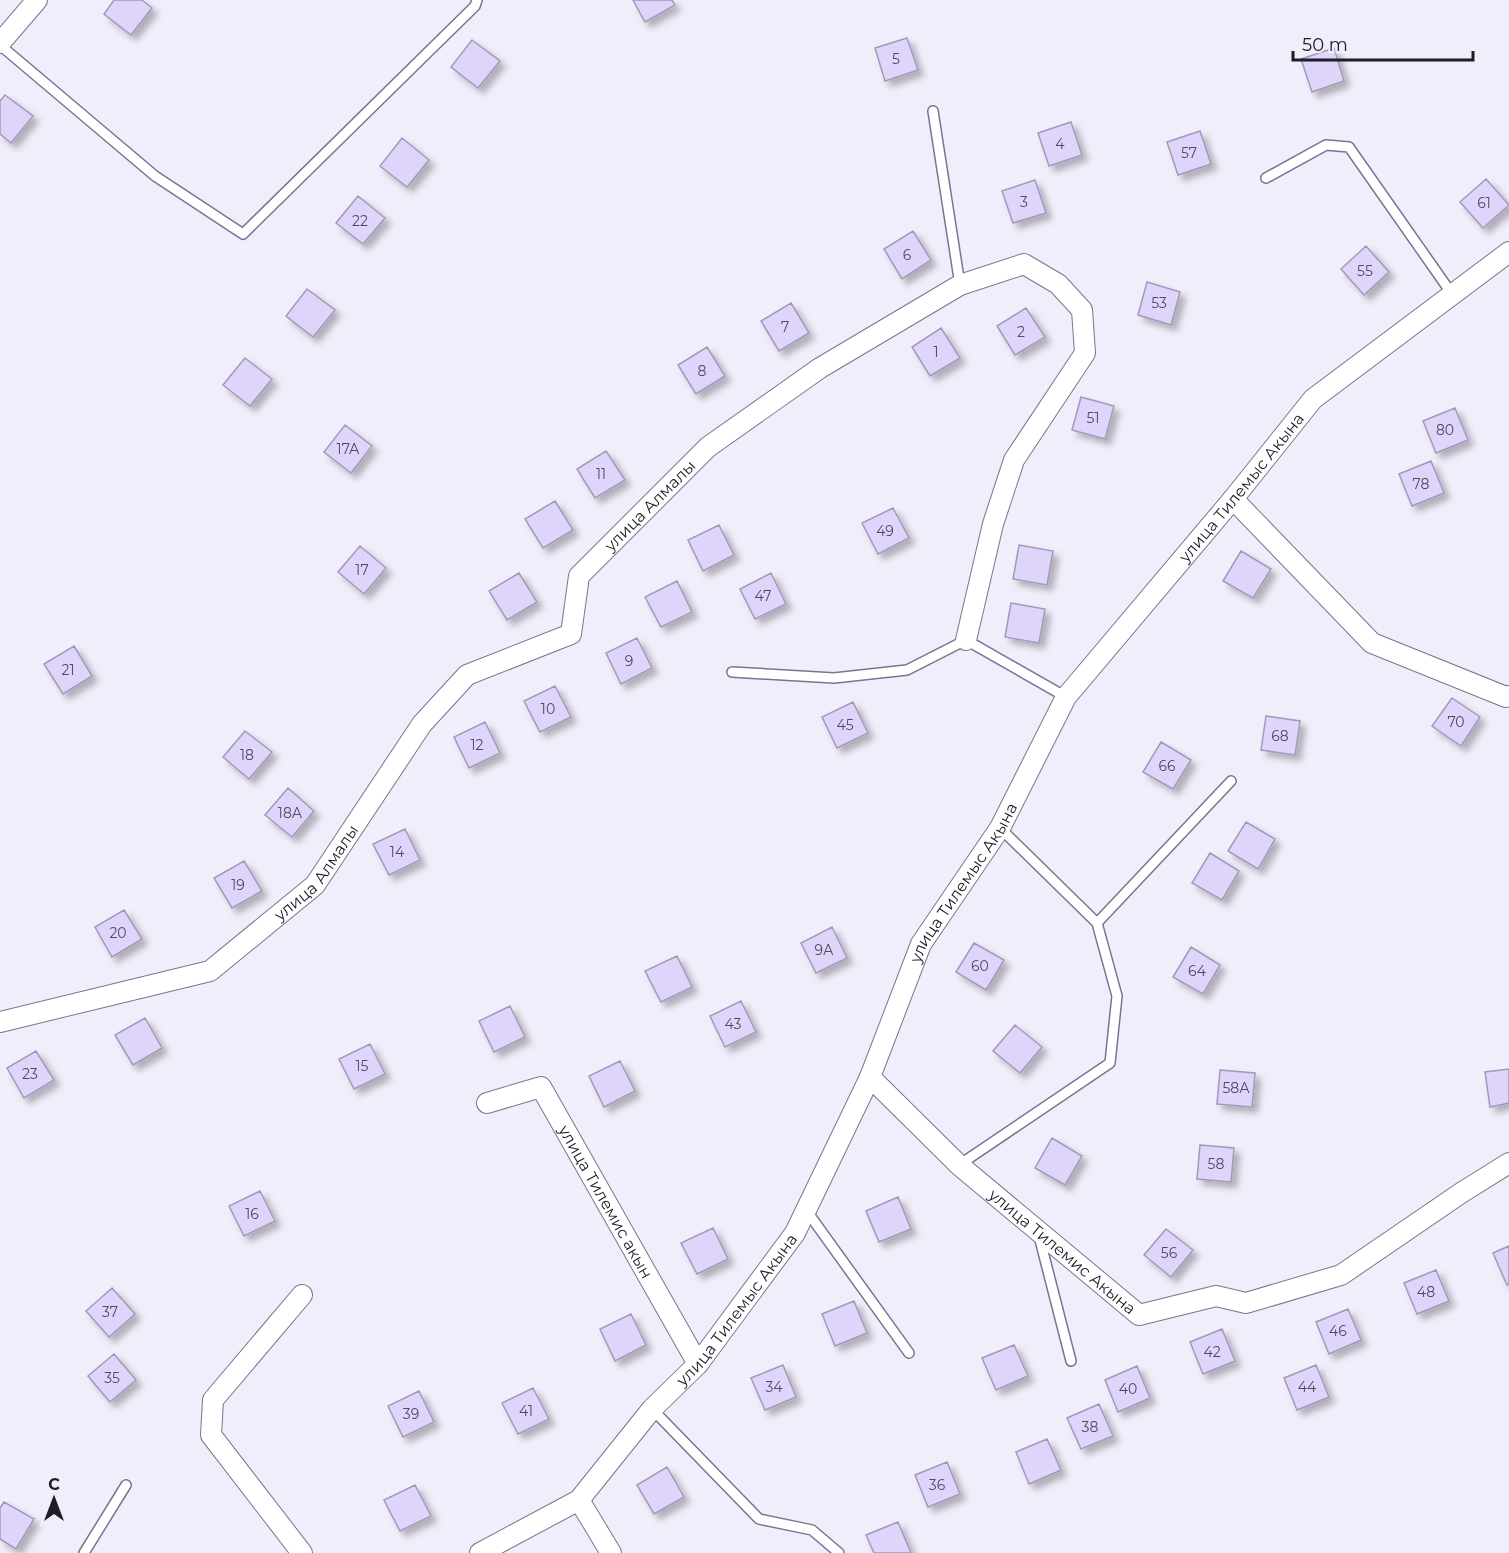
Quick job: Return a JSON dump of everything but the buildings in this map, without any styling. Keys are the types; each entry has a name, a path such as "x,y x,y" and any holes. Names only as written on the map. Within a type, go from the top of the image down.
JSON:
{"street":[{"path":"0,44 37,0"},
{"name":"улица Тилемыс Акына","path":"480,1553 579,1500 652,1409 698,1365 795,1233 870,1077 921,944 1000,828 1066,697 1233,499 1313,399 1509,252"},
{"name":"улица Алмалы","path":"0,1022 210,971 315,885 422,724 467,675 571,634 579,576 708,447 820,368 960,285 1024,264 1058,284 1082,310 1085,353 1014,460 993,524 966,640"},
{"path":"1233,499 1372,643 1506,697 1509,696"},
{"name":"улица Тилемис Акына","path":"870,1077 959,1165 1139,1315 1216,1296 1246,1304 1341,1275 1509,1163"},
{"name":"улица Тилемис акын","path":"487,1102 541,1087 698,1365"},
{"path":"302,1295 213,1400 211,1436 302,1553"},
{"path":"579,1500 610,1553"}],"lane":[{"path":"0,44 155,176 243,234 475,6 477,0"},
{"path":"933,111 960,285"},
{"path":"1266,178 1326,145 1349,147 1452,294"},
{"path":"732,672 834,678 908,670 966,640 1066,697"},
{"path":"1097,923 1231,781"},
{"path":"959,1165 1110,1063 1117,996 1097,923 1000,828"},
{"path":"806,1210 909,1353"},
{"path":"1038,1230 1071,1361"},
{"path":"652,1409 759,1519 812,1530 839,1553"},
{"path":"84,1553 126,1485"}]}
